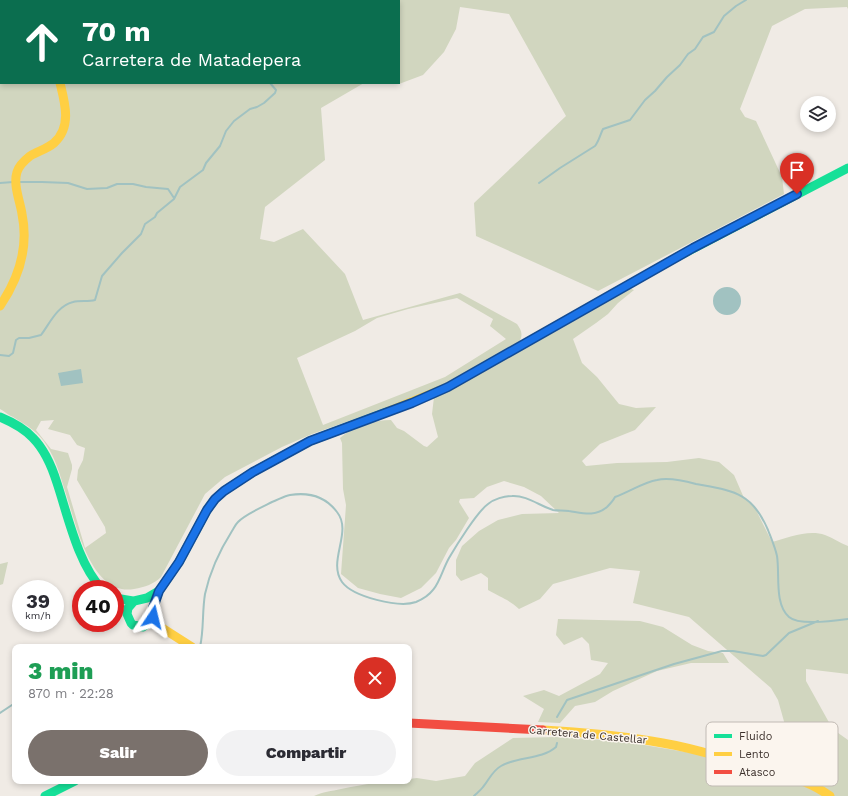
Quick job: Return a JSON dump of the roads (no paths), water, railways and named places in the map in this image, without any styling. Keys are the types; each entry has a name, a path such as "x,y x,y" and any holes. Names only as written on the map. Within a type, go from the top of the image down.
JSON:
{"street":[{"path":"0,306 12,288 24,252 25,234 17,181 18,172 23,162 32,155 54,143 64,129 66,114 60,84"},
{"path":"144,626 151,621 159,591 179,562 207,510 215,499 233,484 310,441 412,403 448,387 693,248 848,168"},
{"path":"0,417 27,431 42,448 52,465 78,545 94,580"},
{"path":"126,613 128,608 136,601 147,598 159,591"},
{"path":"124,600 147,602 162,628"},
{"path":"124,610 127,618 133,625 138,627 144,626 162,628 187,644"},
{"name":"Carretera de Castellar","path":"412,723 594,733 652,740 706,753"},
{"path":"45,796 69,784"},
{"name":"Carretera de Castellar","path":"814,786 830,796"}],"water":[{"path":"727,287 737,291 741,301 737,311 727,315 717,311 713,301 717,291"},
{"path":"81,369 83,383 61,386 58,373"}],"waterway":[{"path":"539,183 595,146 603,129 630,120 645,100 680,65 688,54 695,49 703,37 714,32 724,16 746,0"},
{"path":"0,355 9,356 13,353 16,340 19,338 29,338 41,335 58,311 67,304 76,301 95,300 102,276 141,234 145,224 155,217 157,213 174,199 180,187 203,170 206,163 220,146 226,131 234,121 250,109 264,103 275,93 276,90 271,84"},
{"path":"0,183 13,182"},
{"path":"19,182 68,183 87,189 107,188 117,184 133,184 168,189 174,198"},
{"path":"200,644 204,601 207,585 220,553 235,525 241,519 258,509 286,496 304,494 316,496 327,502 337,512 341,520 342,537 337,565 338,574 342,582 366,597 399,604 416,602 424,598 434,589 449,558 478,514 490,502 496,499 517,496 553,510 589,514 598,512 607,507 615,497 647,483 667,479 731,492 740,495 755,508 762,517 773,543 778,563 779,597 781,605 789,617 794,620 808,622 826,622 848,619"},
{"path":"557,717 567,700 674,664 722,651 733,651 763,656 766,655 789,633 818,621"},
{"path":"0,713 12,705"},
{"path":"474,796 495,770 501,766 543,754 556,747 557,743"}]}
